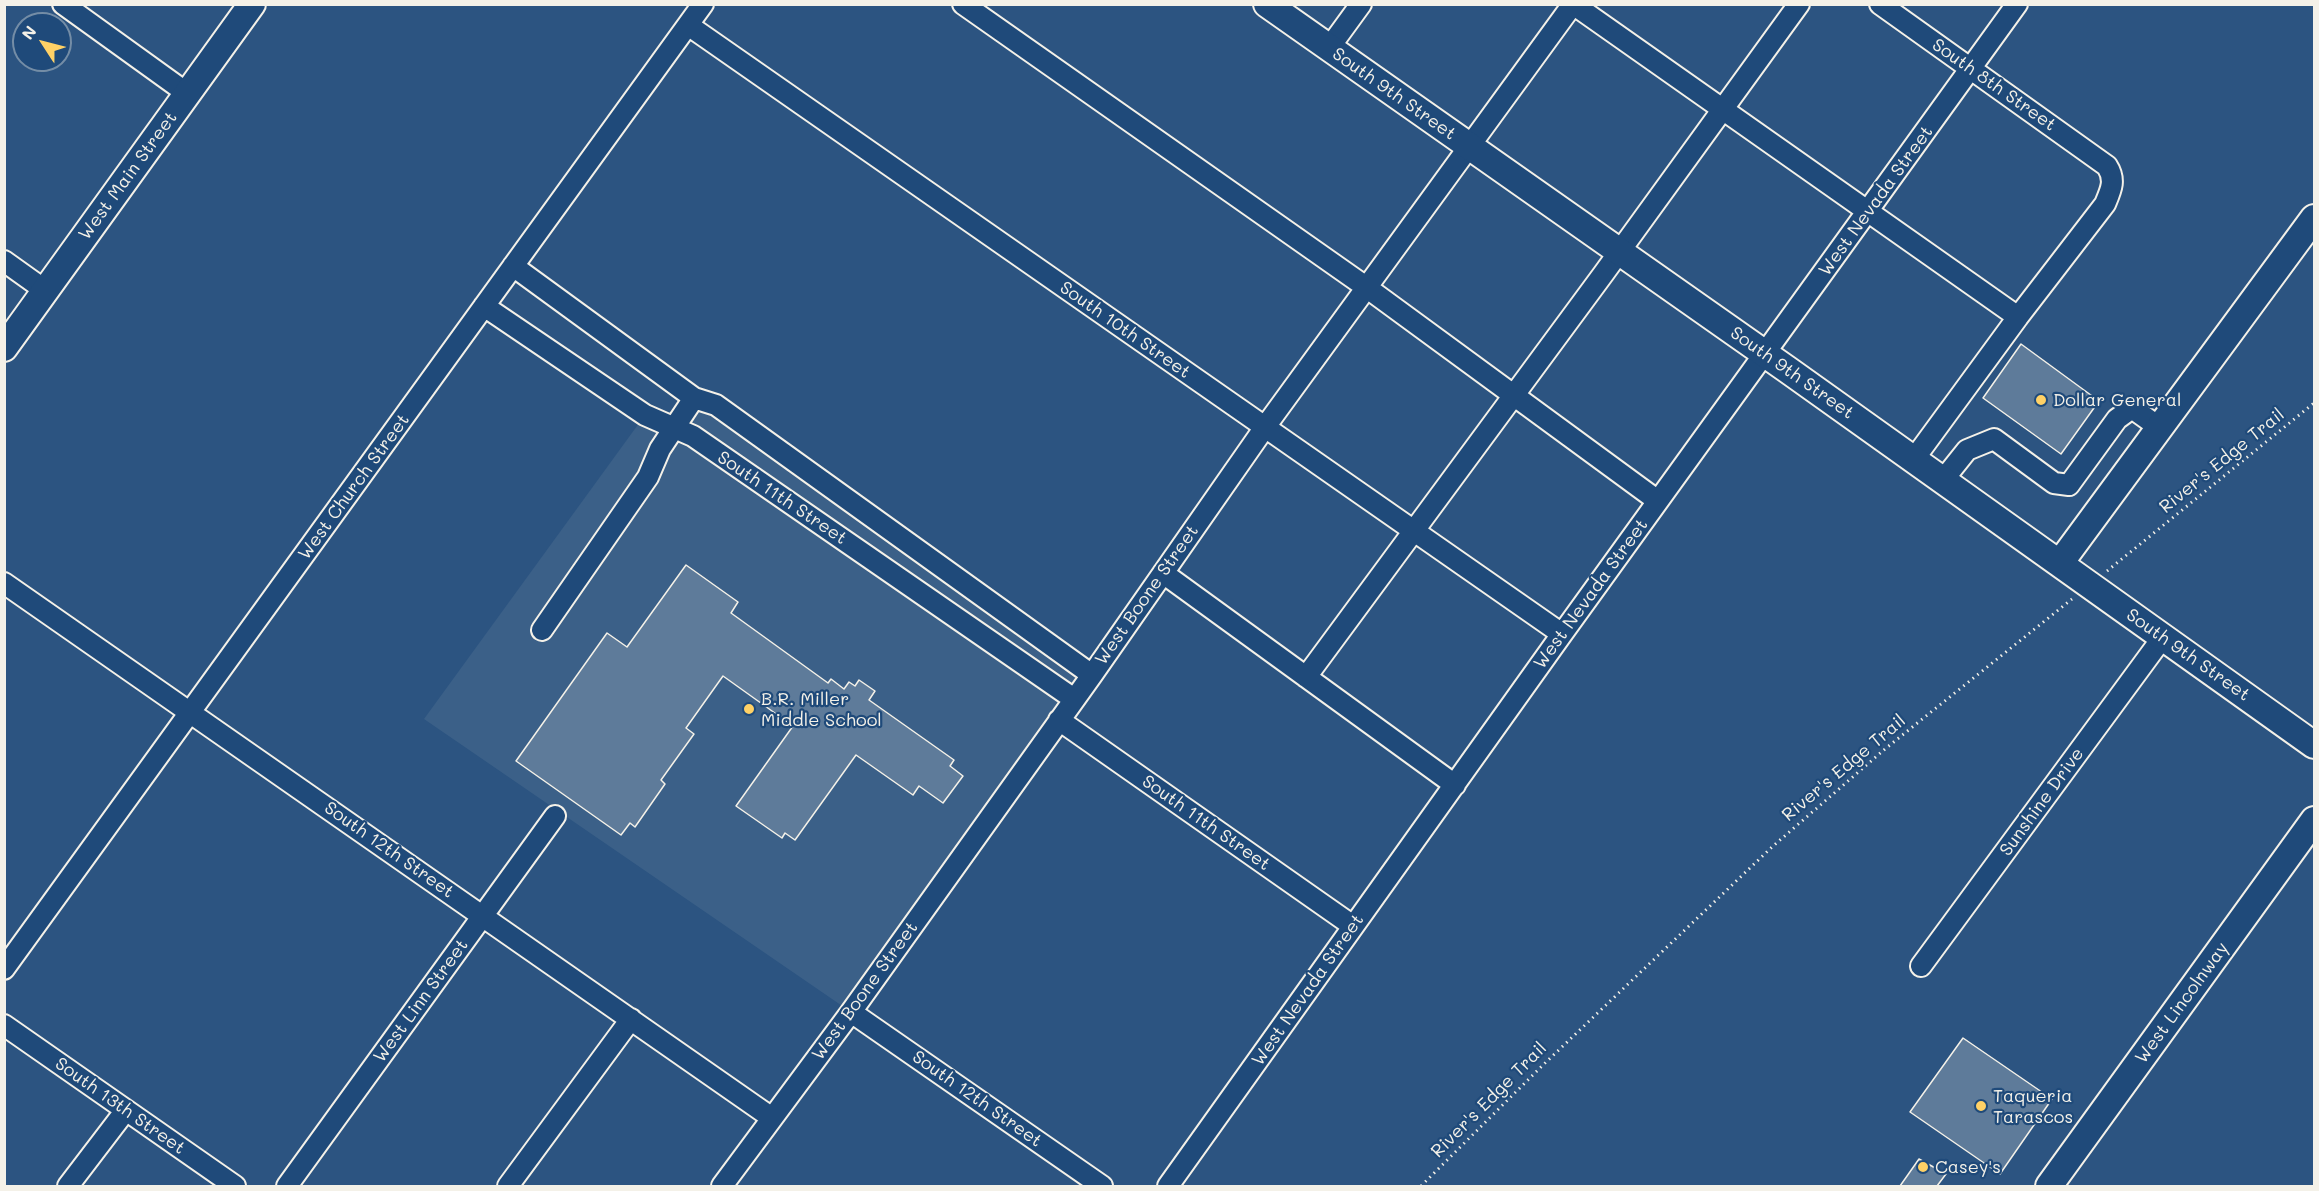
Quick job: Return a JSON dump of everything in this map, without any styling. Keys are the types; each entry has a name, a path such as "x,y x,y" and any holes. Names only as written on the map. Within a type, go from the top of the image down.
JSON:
{"main road":[{"name":"West Main Street","path":"4,348 252,4"},
{"name":"South 9th Street","path":"1267,4 1765,353 2314,745"},
{"path":"2060,563 2314,218"},
{"name":"West Lincolnway","path":"2049,1186 2314,820"}],"street":[{"path":"63,4 188,94"},
{"name":"West Church Street","path":"4,969 703,4"},
{"path":"963,4 1366,287 1658,501"},
{"path":"1329,48 1361,4"},
{"path":"1306,677 1620,252 1799,4"},
{"name":"South 8th Street","path":"1880,4 2107,166 2113,175 2112,188 2105,204 2018,317"},
{"name":"West Nevada Street","path":"1168,1186 1562,634 2017,4"},
{"path":"1573,5 2018,317 1914,459"},
{"name":"West Boone Street","path":"722,1186 851,1012 1092,675 1265,427 1573,5"},
{"name":"South 10th Street","path":"688,25 1562,634"},
{"path":"4,261 45,291"},
{"name":"South 11th Street","path":"513,266 694,398 716,405 1092,675"},
{"name":"South 11th Street","path":"484,306 645,415 693,436 1074,699"},
{"path":"542,630 648,477 660,449 694,398"},
{"path":"1943,480 1967,450 1994,439 2054,483 2069,485 2117,419 2132,408 2160,428"},
{"path":"1163,573 1455,785"},
{"name":"South 12th Street","path":"4,583 772,1118"},
{"name":"Sunshine Drive","path":"1921,966 2163,637"},
{"name":"South 11th Street","path":"1059,720 1353,926"},
{"name":"West Linn Street","path":"286,1186 555,816"},
{"name":"South 12th Street","path":"851,1012 1102,1186"},
{"path":"508,1186 631,1019"},
{"name":"South 13th Street","path":"4,1025 235,1186"},
{"path":"68,1186 126,1110"}],"path":[{"name":"River's Edge Trail","path":"1421,1186 1543,1065 1772,847 1886,749 2314,403"}],"shaded area":[{"name":"B.R. Miller Middle School","path":"706,407 1086,683 851,1012 424,719 645,415"}],"building":[{"name":"Dollar General","path":"2021,344 2099,401 2061,454 1983,398"},
{"path":"686,565 738,602 731,613 828,683 831,679 844,689 849,682 855,686 859,680 875,691 869,700 954,760 950,766 963,776 943,803 919,786 913,795 856,755 795,840 785,833 782,838 736,806 793,726 723,676 686,728 694,734 661,780 665,784 635,827 630,823 621,835 516,761 607,633 627,647"},
{"name":"Taqueria Tarascos","path":"1963,1038 2052,1099 2000,1174 1910,1112"},
{"name":"Casey's","path":"1919,1159 1946,1174 1937,1186 1900,1186"}],"place":[{"name":"Dollar General","path":"2041,400"},
{"name":"B.R. Miller Middle School","path":"749,709"},
{"name":"Taqueria Tarascos","path":"1981,1106"},
{"name":"Casey's","path":"1923,1167"}]}
